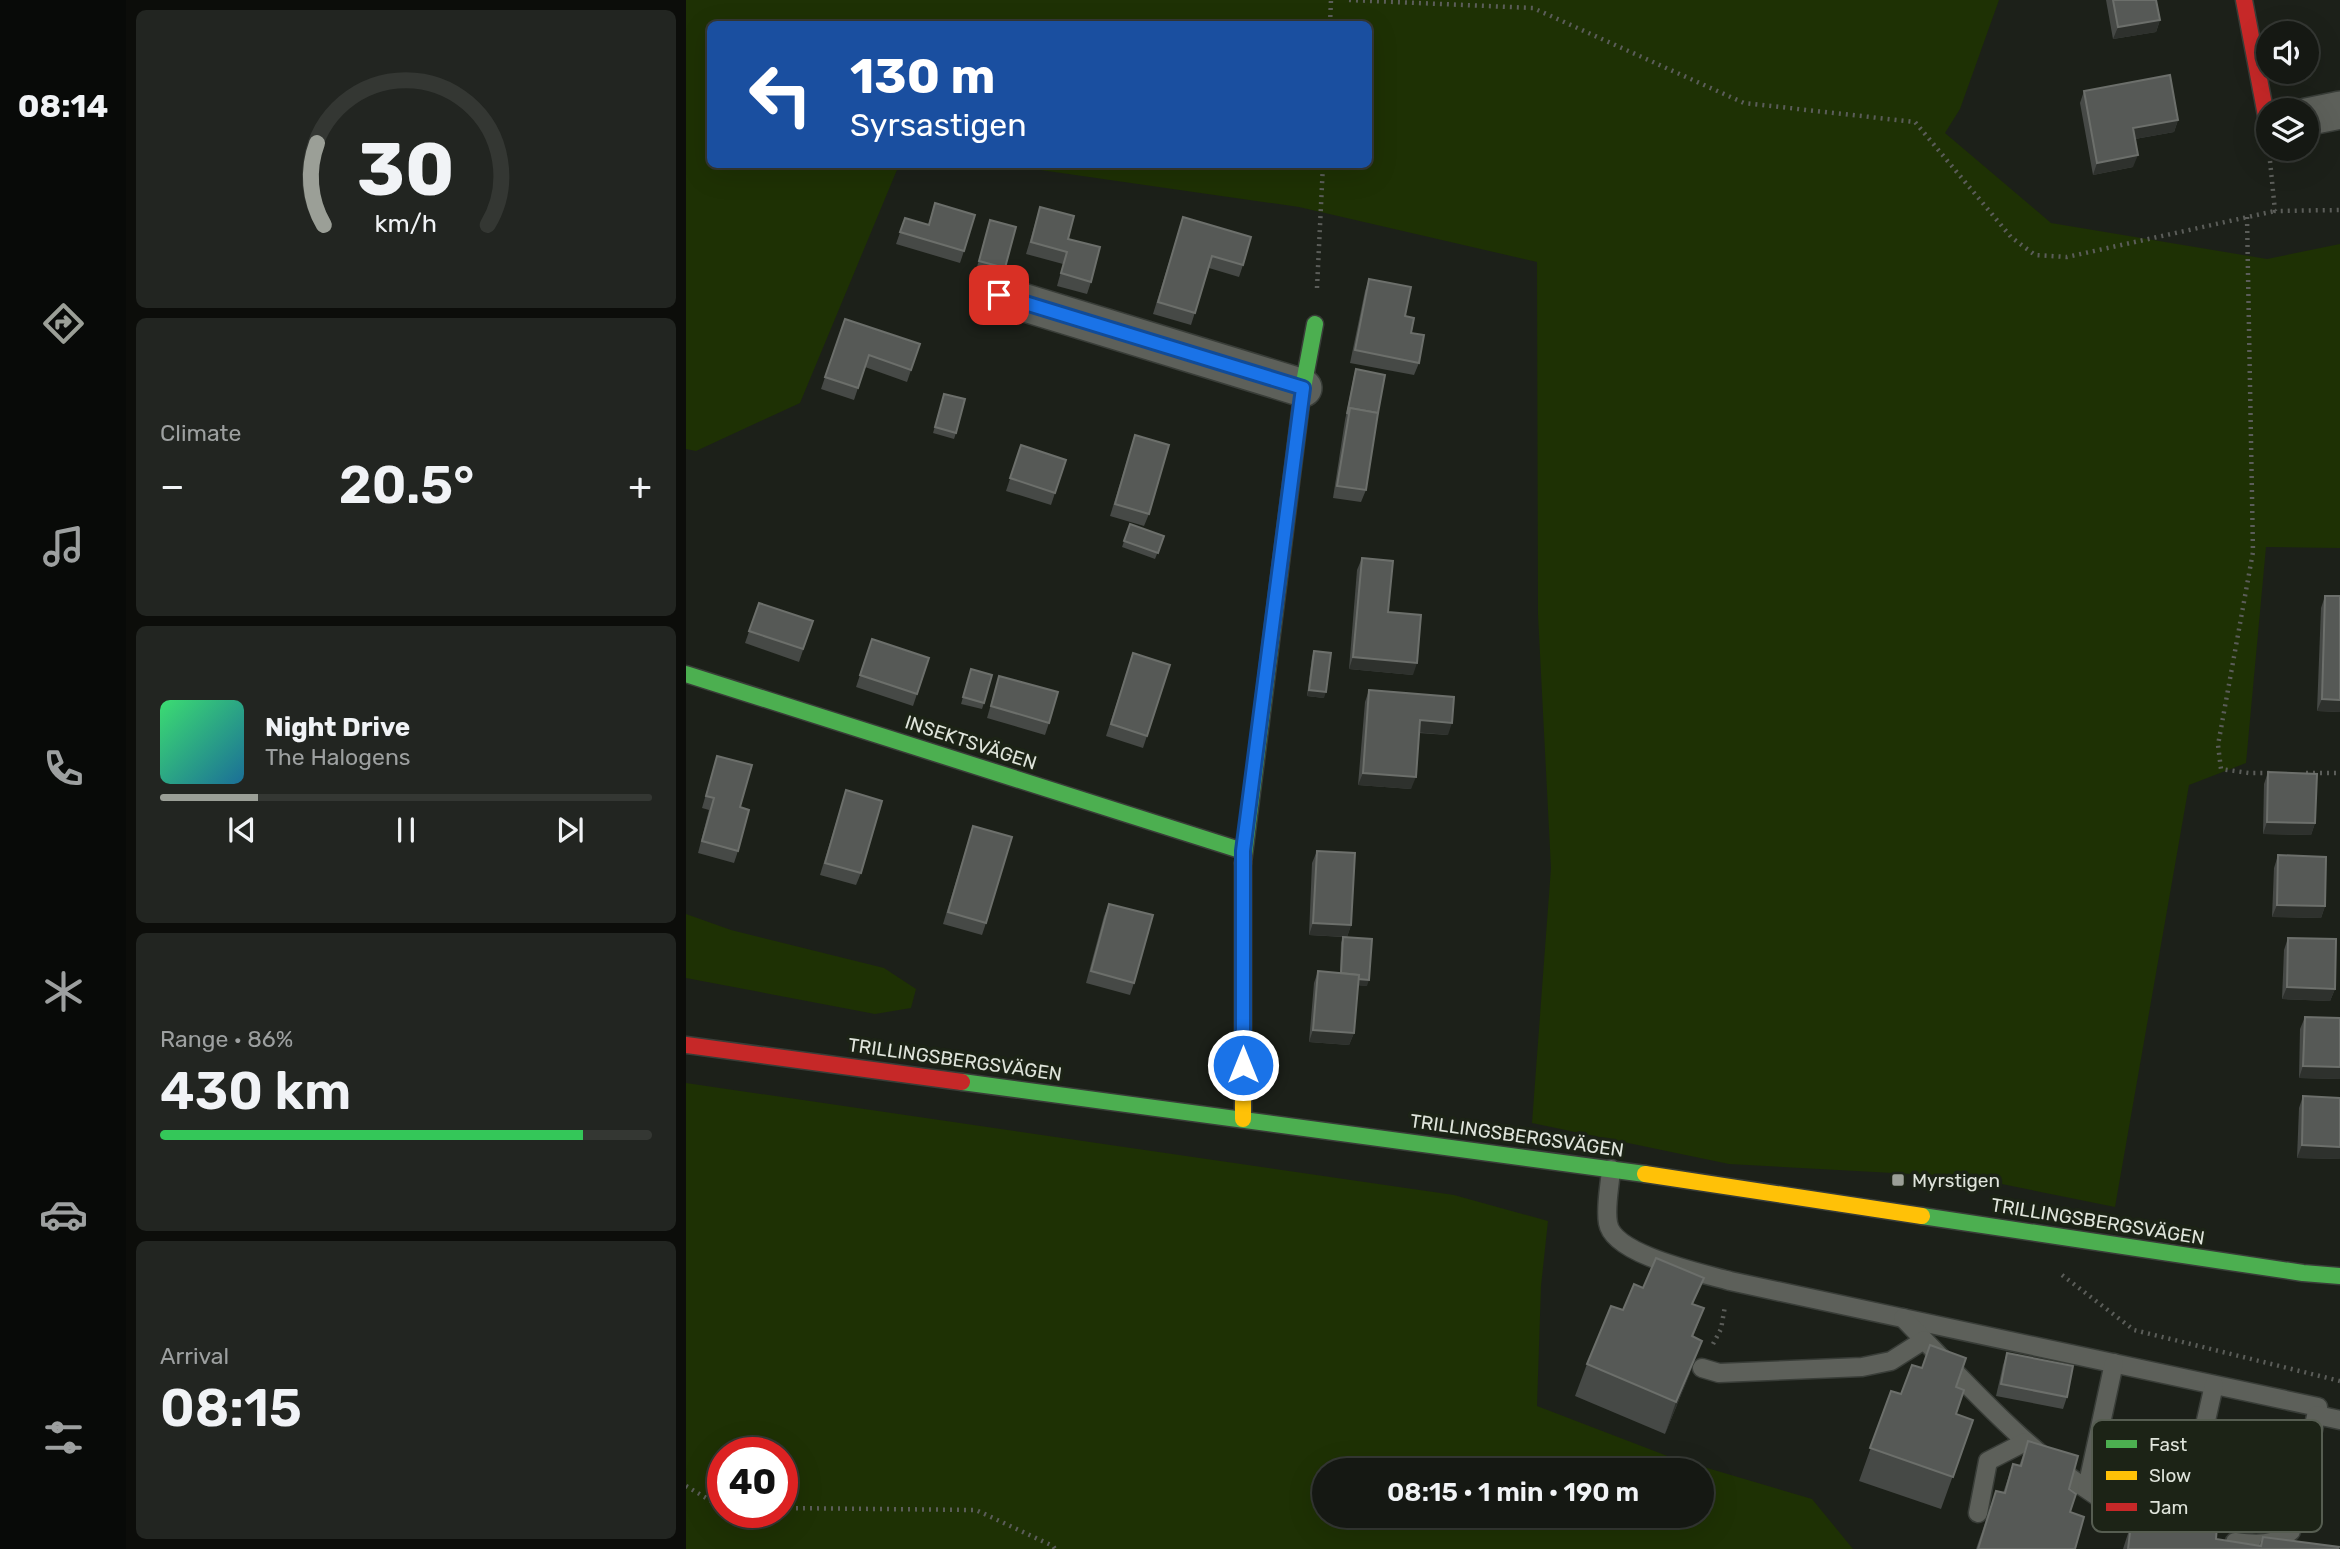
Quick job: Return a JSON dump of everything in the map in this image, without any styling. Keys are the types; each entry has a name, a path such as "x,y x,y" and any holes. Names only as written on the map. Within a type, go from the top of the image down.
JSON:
{"street":[{"path":"2244,0 2263,98"},
{"path":"2319,114 2340,110"},
{"path":"999,295 1303,388"},
{"path":"1243,1118 1243,851 1303,388 1315,324"},
{"name":"INSEKTSVÄGEN","path":"686,674 1243,851"},
{"name":"TRILLINGSBERGSVÄGEN","path":"686,1045 1611,1169 2303,1273 2340,1276"}],"lane":[{"path":"1611,1169 1608,1225 1618,1241 1646,1256 1730,1281 2318,1407 2315,1420"},
{"path":"1903,1318 2041,1457 2092,1491"},
{"path":"1702,1368 1719,1373 1862,1367 1891,1361 1924,1340"},
{"path":"2102,1420 2114,1363"},
{"path":"2206,1420 2214,1385"},
{"path":"2316,1415 2340,1420"},
{"path":"1978,1513 1988,1461 2025,1442"},
{"path":"2087,1488 2092,1465"},
{"path":"2185,1532 2255,1545 2282,1540 2304,1545"},
{"path":"2282,1540 2290,1532"}],"path":[{"path":"1330,21 1331,0"},
{"path":"1349,0 1533,9 1744,103 1915,122 2011,237 2035,255 2067,257 2275,211 2340,210"},
{"path":"2270,161 2275,211"},
{"path":"1315,324 1323,168"},
{"path":"2247,217 2253,552 2218,745 2221,769 2249,774 2275,774"},
{"path":"2301,773 2340,773"},
{"path":"2052,1268 2134,1330 2340,1381"},
{"path":"1702,1368 1721,1329 1730,1281"},
{"path":"686,1486 707,1498"},
{"path":"798,1508 975,1510 1055,1549"}],"green space":[{"path":"686,0 1999,0 1960,109 1945,133 2051,223 2267,259 2340,244 2340,548 2266,547 2246,763 2189,785 2115,1207 1967,1177 1729,1164 1532,1123 1551,868 1538,615 1537,262 1299,207 1026,168 1372,168 1372,21 707,21 707,168 898,168 800,403 696,451 686,449"},
{"path":"686,914 731,930 884,968 916,989 911,1008 875,1014 686,978"},
{"path":"686,1083 1454,1195 1548,1221 1541,1286 1537,1406 1673,1458 1312,1458 1312,1528 1714,1528 1714,1470 1812,1499 1853,1549 686,1549"}],"building":[{"path":"2113,0 2156,0 2160,20 2118,27"},
{"path":"2170,75 2178,120 2133,128 2138,155 2097,163 2084,91"},
{"path":"935,203 975,215 964,251 900,232 905,218 929,225"},
{"path":"1040,207 1074,216 1068,239 1100,247 1091,282 1061,273 1067,252 1031,242"},
{"path":"1183,217 1251,237 1243,265 1212,256 1195,313 1158,302"},
{"path":"990,220 1016,227 1005,268 979,261"},
{"path":"1369,279 1411,287 1405,316 1414,318 1411,333 1424,335 1419,363 1355,350"},
{"path":"845,319 920,344 911,370 869,355 858,388 825,377"},
{"path":"1356,369 1385,375 1378,413 1350,408 1347,414"},
{"path":"944,394 965,399 956,433 935,427"},
{"path":"1350,408 1378,413 1366,490 1337,486"},
{"path":"1135,435 1169,445 1149,514 1115,504"},
{"path":"1021,445 1066,460 1055,493 1010,478"},
{"path":"1130,524 1164,536 1158,553 1124,541"},
{"path":"1362,558 1393,561 1388,612 1421,615 1417,663 1353,657"},
{"path":"2325,596 2340,596 2340,700 2322,699"},
{"path":"759,603 813,621 803,649 749,631"},
{"path":"872,639 929,658 917,694 860,675"},
{"path":"1314,651 1331,653 1326,692 1309,690"},
{"path":"1133,653 1170,665 1147,736 1111,724"},
{"path":"971,669 992,675 984,703 963,697"},
{"path":"999,676 1058,692 1049,723 991,706"},
{"path":"1369,690 1454,697 1452,723 1420,720 1416,777 1363,773"},
{"path":"717,756 752,765 740,807 749,810 738,851 702,841 714,798 706,796"},
{"path":"2268,772 2317,774 2315,823 2267,822"},
{"path":"846,790 882,801 861,873 825,863"},
{"path":"973,826 1012,837 986,923 948,912"},
{"path":"1317,851 1355,853 1351,925 1313,923"},
{"path":"2278,855 2326,857 2325,906 2277,905"},
{"path":"1109,904 1153,915 1134,983 1091,971"},
{"path":"1343,937 1372,939 1369,980 1358,979 1359,975 1341,973"},
{"path":"2288,938 2336,939 2335,989 2287,987"},
{"path":"1318,971 1359,975 1354,1033 1313,1030"},
{"path":"2305,1017 2340,1018 2340,1067 2303,1066"},
{"path":"2303,1096 2340,1098 2340,1147 2302,1145"},
{"path":"1656,1258 1704,1278 1692,1304 1704,1308 1692,1336 1702,1341 1676,1402 1587,1364 1611,1306 1623,1310 1634,1284 1643,1288"},
{"path":"1930,1345 1966,1358 1956,1387 1964,1390 1956,1414 1973,1420 1953,1477 1870,1448 1891,1391 1901,1394 1912,1365 1922,1368"},
{"path":"2007,1353 2073,1366 2067,1397 2001,1384"},
{"path":"2028,1441 2078,1456 2069,1489 2076,1494 2070,1512 2084,1517 2075,1549 1978,1549 1996,1491 2005,1493 2013,1464 2021,1466"},
{"path":"2130,1532 2217,1532 2216,1539 2261,1546 2263,1537 2339,1547 2338,1549 2128,1549"}],"traffic: fast":[{"path":"1243,863 1303,388 1315,324"},
{"path":"686,674 1243,851"},
{"path":"962,1082 1645,1174"},
{"path":"1922,1216 2303,1273 2340,1276"}],"traffic: slow":[{"path":"1243,863 1243,1119"},
{"path":"1645,1174 1922,1216"}],"traffic: jam":[{"path":"2244,0 2263,98"},
{"path":"686,1045 962,1082"}],"place":[{"name":"Myrstigen","path":"1898,1180"}],"route":[{"path":"999,295 1303,388 1243,851 1243,1065"}]}
